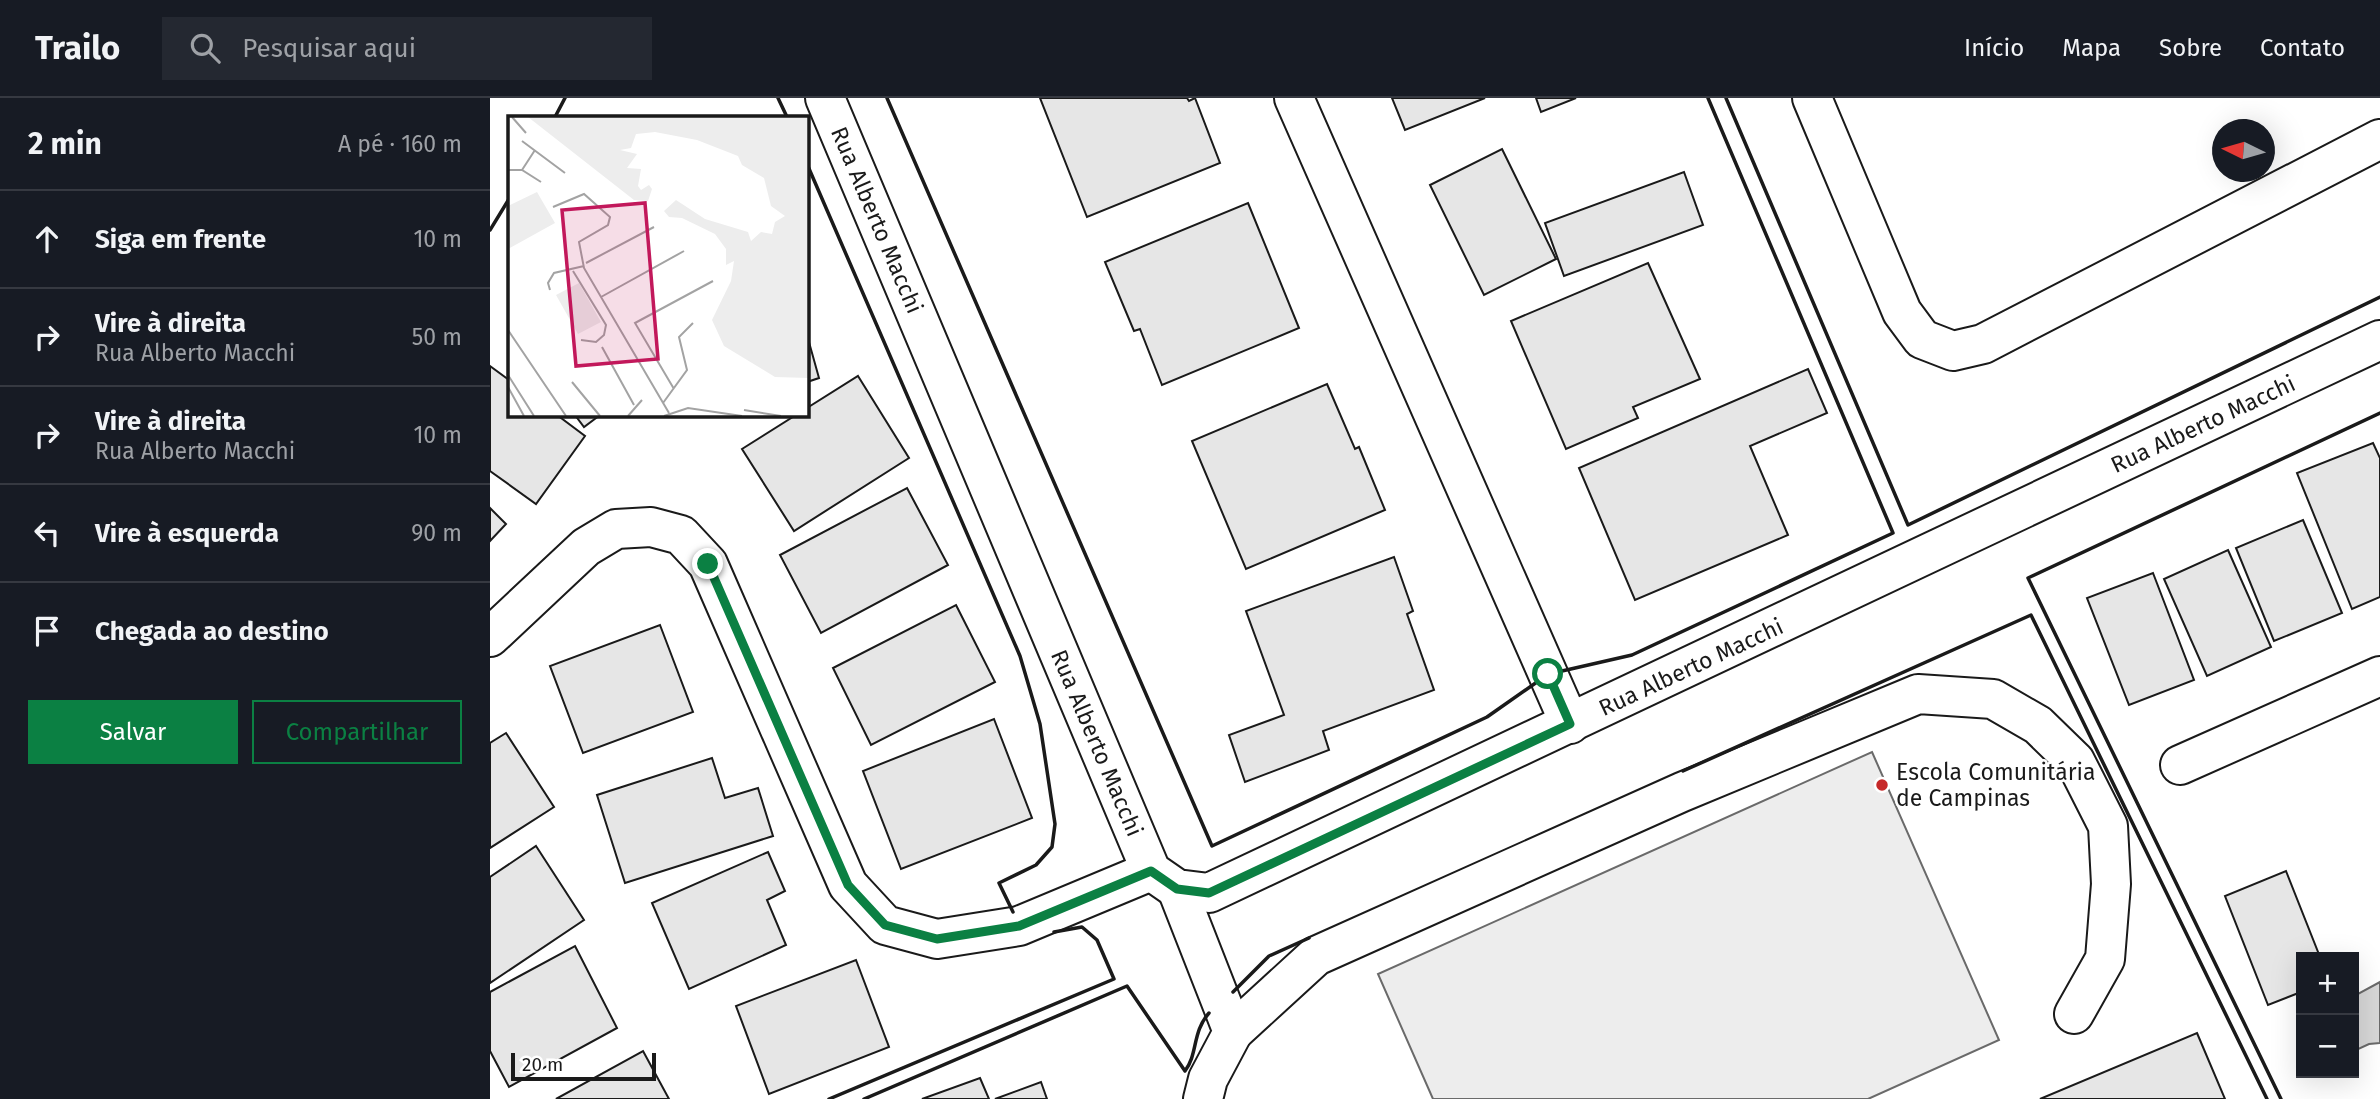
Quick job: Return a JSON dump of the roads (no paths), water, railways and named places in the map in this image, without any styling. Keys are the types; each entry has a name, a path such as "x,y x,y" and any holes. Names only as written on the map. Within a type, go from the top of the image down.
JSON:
{"street":[{"name":"Rua Alberto Macchi","path":"825,98 1164,880 1209,893 2380,340"},
{"path":"1294,98 1570,724"},
{"path":"1812,98 1902,312 1922,339 1953,351 1983,344 2380,139"},
{"path":"490,637 586,547 616,529 651,527 681,535 708,564 848,885 885,925 937,939 1019,926 1164,880 1233,1032"},
{"path":"2180,765 2380,676"},
{"path":"1203,1099 1208,1079 1233,1032 1316,956 1682,792 1918,694 1993,699 2038,724 2076,761 2108,826 2111,884 2105,959 2074,1014"}],"place":[{"name":"Escola Comunitária de Campinas","path":"1882,785"}]}
